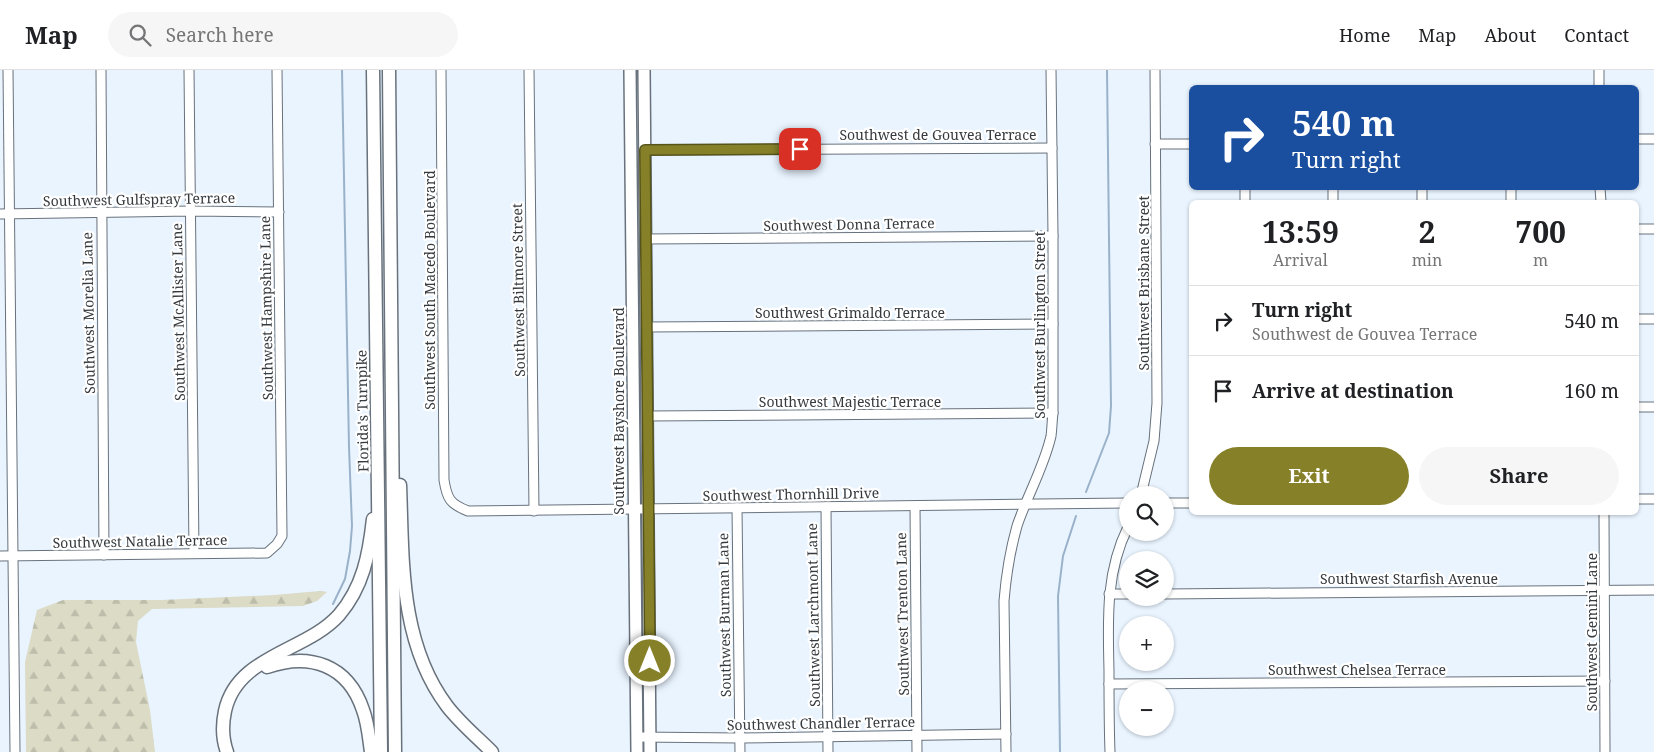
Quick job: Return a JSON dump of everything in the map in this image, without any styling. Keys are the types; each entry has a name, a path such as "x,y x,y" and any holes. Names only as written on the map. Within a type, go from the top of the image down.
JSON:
{"highway":[{"name":"Florida's Turnpike","path":"373,70 382,752"},
{"name":"Florida's Turnpike","path":"389,70 395,752"},
{"path":"392,379 398,420 404,584 413,636 432,683 445,703 492,752"},
{"path":"227,752 222,724 227,705 235,687 246,674 262,662 324,630 353,597 366,563 377,484"},
{"path":"234,752 231,742 230,724 233,707 240,691 253,676 264,668 298,660 311,661 325,666 340,675 350,685 363,710 371,752"}],"main road":[{"name":"Southwest Bayshore Boulevard","path":"630,70 637,752"},
{"name":"Southwest Bayshore Boulevard","path":"644,70 650,752"},
{"path":"632,264 637,271 637,314 639,321 646,328"},
{"path":"633,348 639,351 642,356 642,394 647,400"}],"street":[{"path":"8,70 15,752"},
{"name":"Southwest Morelia Lane","path":"101,70 104,555"},
{"name":"Southwest McAllister Lane","path":"189,70 194,553"},
{"name":"Southwest Hampshire Lane","path":"277,70 282,522 282,536 277,544"},
{"name":"Southwest South Macedo Boulevard","path":"441,70 444,480 446,494 456,507"},
{"name":"Southwest Biltmore Street","path":"529,70 534,510"},
{"name":"Southwest Burlington Street","path":"1006,752 1004,601 1010,553 1025,505 1051,436 1053,413 1051,70"},
{"name":"Southwest Brisbane Street","path":"1143,486 1154,441 1157,403 1155,70"},
{"path":"1599,70 1599,85"},
{"path":"1639,139 1654,139"},
{"path":"1156,144 1189,144"},
{"name":"Southwest de Gouvea Terrace","path":"645,150 1052,148"},
{"name":"Southwest Gulfspray Terrace","path":"0,214 191,211 279,212"},
{"path":"1639,229 1654,229"},
{"name":"Southwest Donna Terrace","path":"645,239 1053,236"},
{"path":"1639,319 1654,319"},
{"name":"Southwest Grimaldo Terrace","path":"646,328 1053,324"},
{"path":"1639,408 1654,407"},
{"name":"Southwest Majestic Terrace","path":"647,416 1053,413"},
{"path":"1639,499 1654,499"},
{"name":"Southwest Thornhill Drive","path":"456,507 468,511 1119,503"},
{"path":"1174,503 1189,503"},
{"name":"Southwest Trenton Lane","path":"914,506 917,752"},
{"name":"Southwest Larchmont Lane","path":"826,507 828,752"},
{"name":"Southwest Burman Lane","path":"737,508 740,752"},
{"name":"Southwest Gemini Lane","path":"1604,515 1605,752"},
{"path":"1110,752 1109,594 1114,564 1123,541"},
{"name":"Southwest Natalie Terrace","path":"0,556 268,553 277,544"},
{"name":"Southwest Starfish Avenue","path":"1174,594 1654,590"},
{"path":"1109,594 1119,594"},
{"name":"Southwest Chelsea Terrace","path":"1109,684 1604,681"},
{"name":"Southwest Chandler Terrace","path":"637,737 740,738 1006,734"}],"green space":[{"path":"327,592 317,601 303,606 152,609 138,621 136,642 150,710 155,752 26,752 25,662 37,610 63,600 161,600"}],"waterway":[{"path":"333,604 345,579 352,526 342,70"},
{"path":"1086,492 1109,433 1111,406 1107,70"},
{"path":"1060,752 1058,596 1063,556 1076,516"}],"route":[{"path":"650,661 645,150 800,149"}]}
